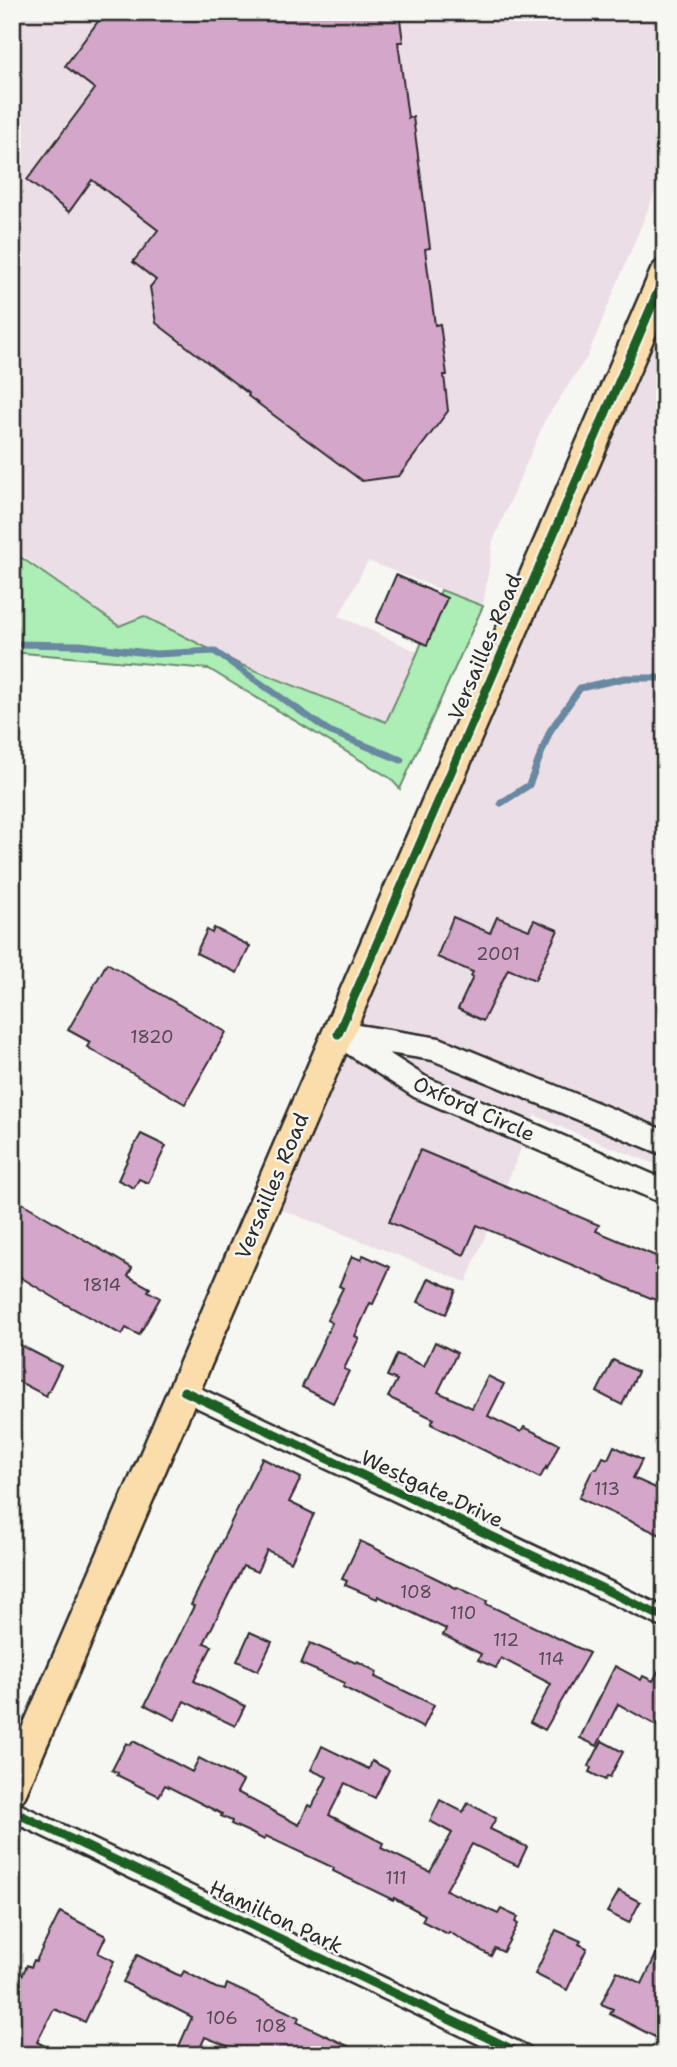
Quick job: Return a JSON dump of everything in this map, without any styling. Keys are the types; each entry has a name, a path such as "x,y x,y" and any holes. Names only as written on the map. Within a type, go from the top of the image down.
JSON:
{"main road":[{"name":"Versailles Road","path":"12,1789 665,275"}],"street":[{"name":"Oxford Circle","path":"338,1034 436,1049 665,1143"},
{"name":"Oxford Circle","path":"338,1034 420,1087 665,1192"},
{"name":"Westgate Drive","path":"184,1391 665,1618"},
{"name":"Hamilton Park","path":"12,1811 524,2055"}],"shaded area":[{"path":"12,12 665,12 665,168 587,357 545,420 493,541 483,606 368,561 339,616 418,652 383,735 119,626 12,548"},
{"path":"665,272 665,1168 535,1115 466,1282 265,1203"}],"green space":[{"path":"12,551 119,626 144,616 239,664 386,722 418,652 441,590 483,606 400,789 390,778 209,669 12,652"}],"building":[{"path":"105,12 399,12 403,42 398,42 408,118 413,117 430,248 425,249 435,325 440,324 447,375 444,375 448,411 399,476 362,481 156,323 150,287 156,280 133,262 158,230 92,180 69,212 27,180 95,89 65,66"},
{"path":"396,575 447,598 427,645 376,622"},
{"path":"453,917 490,933 497,917 529,930 534,920 558,930 535,980 508,969 483,1021 458,1009 473,972 437,957"},
{"path":"214,928 250,946 237,973 196,953 207,930 212,933"},
{"path":"107,963 226,1032 185,1104 87,1047 90,1042 68,1030"},
{"path":"141,1134 166,1146 148,1183 139,1179 134,1188 118,1180"},
{"path":"420,1150 599,1225 596,1231 665,1260 665,1304 477,1225 464,1255 389,1222"},
{"path":"12,1197 132,1268 128,1276 150,1288 148,1291 160,1298 139,1335 126,1328 122,1335 12,1272"},
{"path":"363,1255 390,1267 355,1336 359,1338 344,1369 349,1371 333,1403 302,1387 332,1323 327,1320 343,1288 339,1286 352,1256 361,1260"},
{"path":"429,1278 456,1290 446,1314 418,1302"},
{"path":"435,1342 457,1353 438,1392 472,1408 488,1376 504,1384 488,1416 521,1432 524,1427 559,1444 540,1478 431,1424 434,1419 388,1397 397,1380 387,1376 397,1354 424,1366"},
{"path":"18,1344 61,1366 46,1396 12,1378 12,1356"},
{"path":"613,1360 638,1372 622,1405 597,1392"},
{"path":"614,1446 642,1460 633,1478 665,1492 665,1537 579,1498 592,1471 597,1469 603,1457 608,1459"},
{"path":"262,1458 301,1478 289,1502 314,1514 291,1562 267,1550 257,1572 243,1566 204,1643 212,1646 194,1681 245,1706 235,1726 184,1701 175,1720 145,1705"},
{"path":"360,1541 589,1653 545,1730 530,1722 551,1684 501,1658 496,1668 478,1660 481,1654 443,1635 446,1629 378,1596 377,1599 345,1585 347,1581 342,1579"},
{"path":"250,1632 272,1642 258,1671 237,1661"},
{"path":"310,1643 356,1663 357,1661 377,1672 375,1677 434,1705 423,1728 343,1687 345,1683 301,1664"},
{"path":"665,1659 665,1712 657,1726 618,1704 597,1746 580,1738 615,1666 641,1680 643,1676 653,1681"},
{"path":"133,1741 192,1772 199,1758 243,1781 237,1792 299,1825 308,1805 312,1807 327,1777 311,1770 322,1746 369,1769 372,1761 389,1770 375,1798 345,1783 329,1815 383,1843 381,1848 430,1872 452,1833 430,1821 440,1800 463,1812 468,1803 496,1818 490,1829 527,1847 518,1866 472,1844 446,1890 498,1914 501,1909 518,1917 515,1922 518,1924 503,1952 495,1948 491,1956 449,1932 448,1934 422,1921 425,1915 394,1898 393,1900 333,1871 334,1868 266,1836 264,1840 231,1824 232,1821 221,1816 222,1814 165,1785 159,1796 117,1775 118,1773 112,1770 126,1743 131,1745"},
{"path":"602,1741 623,1752 610,1777 607,1776 605,1780 589,1772 589,1766"},
{"path":"619,1891 640,1902 629,1923 607,1912"},
{"path":"60,1912 106,1936 98,1953 114,1961 85,2022 54,2009 37,2042 62,2055 12,2055 12,1997 27,1965 31,1967 34,1960 36,1961"},
{"path":"556,1930 581,1941 579,1944 587,1948 567,1990 535,1974"},
{"path":"665,1936 665,2042 610,2014 613,2009 601,2004 617,1971 642,1984"},
{"path":"137,1955 181,1976 184,1971 216,1988 225,1990 227,1984 299,2017 297,2022 367,2055 250,2055 205,2037 197,2055 175,2055 192,2017 123,1982"}],"waterway":[{"path":"12,644 80,645 156,654 214,651 329,731 401,760"},
{"path":"501,803 529,785 550,731 580,688 625,678 665,678"}],"cycle path":[{"path":"338,1034 665,275"},
{"path":"184,1391 665,1618"},
{"path":"12,1811 524,2055"}]}
